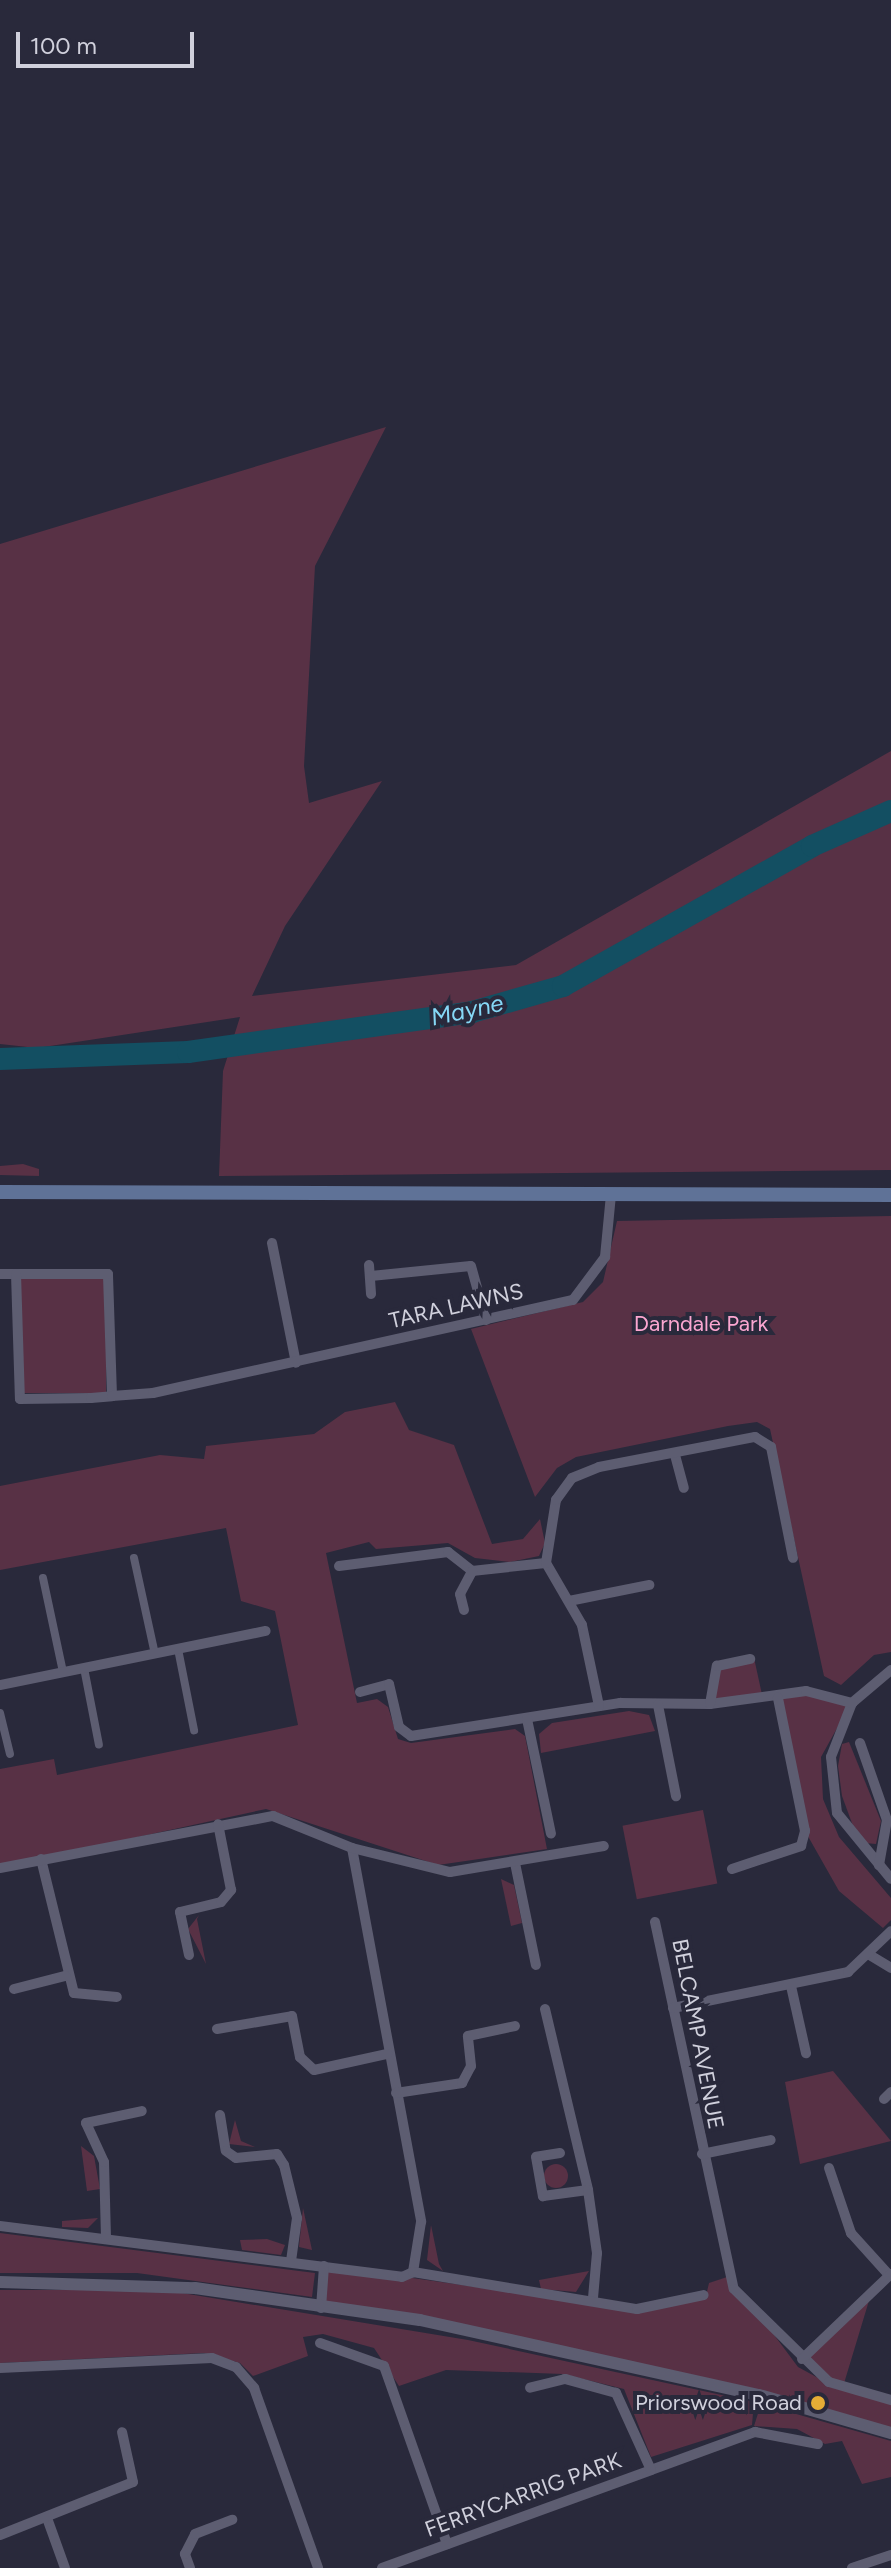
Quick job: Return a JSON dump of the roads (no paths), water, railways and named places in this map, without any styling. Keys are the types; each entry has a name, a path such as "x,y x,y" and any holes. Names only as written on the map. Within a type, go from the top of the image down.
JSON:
{"main road":[{"path":"0,1192 891,1195"}],"street":[{"name":"TARA LAWNS","path":"16,1274 20,1399 112,1396 296,1363 573,1300 585,1289 605,1257 611,1195"},
{"path":"272,1243 296,1363"},
{"path":"371,1294 370,1270 471,1266 486,1320"},
{"path":"0,1274 108,1274 112,1396"},
{"path":"599,1706 582,1625 546,1563 556,1500 572,1478 755,1437 771,1447 793,1558"},
{"path":"675,1455 684,1488"},
{"path":"339,1566 448,1552 472,1571 546,1563"},
{"path":"134,1558 155,1654"},
{"path":"464,1610 460,1594 472,1571"},
{"path":"43,1578 63,1672"},
{"path":"569,1601 649,1585"},
{"path":"0,1685 266,1631"},
{"path":"178,1649 194,1730"},
{"path":"710,1704 717,1666 750,1659"},
{"path":"84,1668 99,1745"},
{"path":"891,1670 852,1703 831,1757 832,1798 847,1829 891,1879"},
{"path":"360,1692 389,1684 399,1727 411,1736 599,1706 710,1704 778,1698 806,1691 852,1703"},
{"path":"732,1869 801,1846 805,1831 778,1698"},
{"path":"658,1705 676,1796"},
{"path":"0,1713 10,1754"},
{"path":"527,1719 551,1834"},
{"path":"860,1743 879,1798 888,1851 879,1865"},
{"path":"879,1798 891,1794"},
{"path":"0,1868 218,1824 273,1816 352,1848 450,1872 604,1846"},
{"path":"189,1955 180,1912 221,1902 231,1890 218,1824"},
{"path":"352,1848 387,2054 421,2222 413,2272"},
{"path":"41,1859 65,1976 84,1999 117,1997"},
{"path":"515,1863 536,1965"},
{"name":"BELCAMP AVENUE","path":"655,1922 702,2154 734,2289 802,2359 829,2382 891,2400"},
{"path":"673,2008 848,1972 891,1931"},
{"path":"868,1954 891,1968"},
{"path":"14,1989 65,1976"},
{"path":"791,1986 806,2053"},
{"path":"545,2009 588,2190 597,2253 593,2298"},
{"path":"217,2029 292,2016 300,2057 314,2070 387,2054"},
{"path":"396,2093 462,2083 471,2066 468,2036 515,2026"},
{"path":"106,2238 104,2162 86,2123 142,2111"},
{"path":"220,2115 226,2151 236,2158 277,2154 284,2165 297,2218 291,2261"},
{"name":"BELCAMP AVENUE","path":"702,2154 771,2140"},
{"path":"560,2153 536,2157 543,2196 588,2190"},
{"path":"802,2359 890,2274 851,2233 829,2168"},
{"path":"0,2226 324,2266 413,2272 593,2298 637,2309 704,2295"},
{"path":"321,2308 324,2266"},
{"path":"0,2282 134,2282 501,2336 891,2433"},
{"path":"320,2343 384,2366 447,2544"},
{"path":"0,2368 212,2358 236,2367 254,2388 318,2568"},
{"name":"FERRYCARRIG PARK","path":"382,2568 651,2470 616,2393 565,2379 530,2388"},
{"path":"0,2535 133,2482 122,2432"},
{"path":"651,2470 755,2432 818,2444"},
{"path":"47,2518 65,2568"},
{"path":"190,2568 185,2554 195,2534 232,2520"},
{"path":"852,2568 891,2555"}],"waterway":[{"name":"Mayne","path":"0,1059 188,1052 472,1012 563,986 812,846 891,811"}],"place":[{"name":"Priorswood Road","path":"818,2403"}],"park label":[{"name":"Darndale Park","path":"701,1324"}]}
